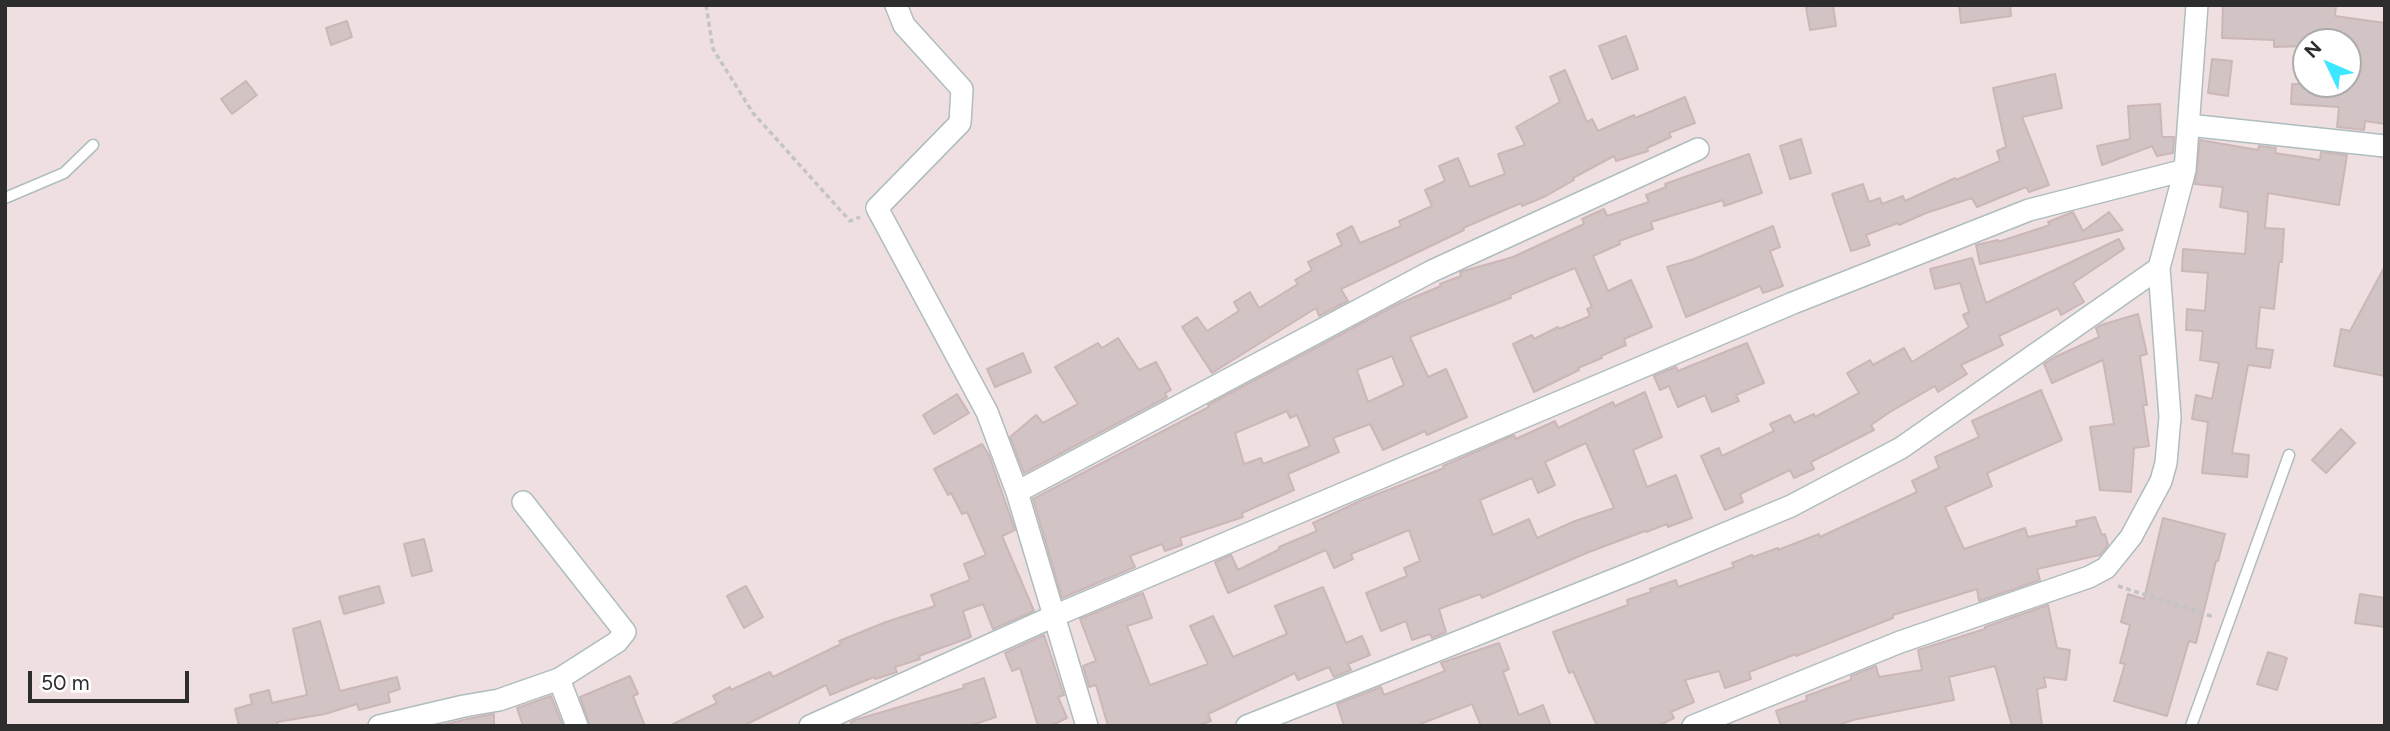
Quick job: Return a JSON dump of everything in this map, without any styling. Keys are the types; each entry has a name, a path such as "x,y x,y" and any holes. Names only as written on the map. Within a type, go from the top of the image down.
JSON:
{"street":[{"path":"896,5 904,25 962,89 960,123 877,208 987,412 1017,492 1087,726"},
{"path":"1693,726 1899,642 2089,577 2106,568 2131,537 2161,481 2166,463 2170,417 2159,268 2185,170 2197,5"},
{"path":"2188,125 2385,146"},
{"path":"1017,492 1432,271 1698,149"},
{"path":"810,726 1054,616 1767,314 2029,210 2185,170"},
{"path":"1247,726 1636,571 1791,506 1901,448 2159,268"},
{"path":"379,726 499,700 559,679 617,642 625,632 523,502"},
{"path":"559,679 577,726"}],"lane":[{"path":"5,198 64,173 93,145"},
{"path":"2191,726 2289,455"}],"path":[{"path":"706,5 713,49 753,113 850,221 877,208"},
{"path":"2089,577 2230,622"}],"building":[{"path":"1833,5 1836,26 1810,30 1806,7"},
{"path":"1959,5 2010,5 2011,16 1961,23"},
{"path":"2223,5 2336,5 2335,16 2385,23 2385,124 2365,121 2364,130 2337,127 2339,107 2291,104 2292,84 2292,98 2362,98 2362,28 2292,28 2292,46 2274,47 2274,40 2222,38"},
{"path":"347,21 352,37 331,45 326,28"},
{"path":"1626,36 1638,69 1612,79 1599,46"},
{"path":"2212,59 2232,61 2228,96 2208,93"},
{"path":"1565,70 1587,122 1592,119 1598,131 1685,97 1695,123 1669,133 1671,137 1647,148 1648,151 1616,161 1614,156 1546,196 1522,206 1521,203 1463,228 1464,230 1341,289 1348,301 1319,316 1316,308 1212,373 1182,327 1197,317 1207,331 1239,311 1234,302 1250,292 1259,308 1298,284 1295,280 1312,270 1308,262 1342,245 1337,234 1352,226 1360,243 1401,226 1399,221 1432,206 1425,190 1445,181 1439,166 1458,158 1470,187 1505,174 1498,154 1525,145 1516,127 1560,102 1550,77"},
{"path":"2055,74 2062,108 2022,117 2049,185 2029,192 2026,187 1977,207 1972,198 1926,213 1866,235 1870,245 1851,251 1832,194 1863,184 1869,202 1880,198 1882,204 1903,196 1905,201 2000,161 1997,151 2006,147 1993,88"},
{"path":"246,81 257,95 232,114 221,99"},
{"path":"2160,104 2162,137 2174,137 2173,153 2157,156 2152,146 2102,165 2097,146 2130,139 2128,106"},
{"path":"1801,139 1811,173 1790,179 1780,146"},
{"path":"2200,140 2258,150 2259,146 2276,148 2275,153 2320,160 2321,152 2347,155 2339,205 2268,193 2265,228 2284,229 2282,262 2279,262 2274,309 2260,307 2256,348 2273,350 2270,368 2248,365 2232,453 2249,455 2247,477 2202,473 2208,422 2192,419 2196,395 2212,399 2219,363 2200,360 2203,331 2186,330 2187,309 2205,311 2208,273 2182,271 2183,249 2245,254 2248,217 2248,212 2220,207 2223,187 2195,184"},
{"path":"1749,154 1762,193 1724,206 1723,200 1651,222 1653,229 1619,241 1620,244 1593,256 1608,291 1631,280 1652,327 1624,339 1626,345 1534,392 1513,344 1532,335 1534,339 1590,316 1587,309 1592,307 1575,268 1510,295 1511,298 1410,337 1428,377 1446,369 1467,417 1427,435 1425,431 1383,450 1370,424 1333,438 1339,452 1288,474 1294,490 1242,513 1243,517 1180,538 1182,545 1165,551 1162,544 1130,556 1135,567 1062,598 1033,499 1398,304 1461,276 1460,272 1513,257 1584,224 1582,219 1604,209 1607,216 1649,202 1646,195 1666,187 1665,184","holes":["1392,356 1404,385 1368,402 1357,370","1287,411 1290,418 1297,415 1310,446 1263,464 1261,458 1244,464 1235,433"]},
{"path":"2073,212 2083,231 2109,212 2123,230 1980,264 1976,245 1998,242 2050,225 2048,222"},
{"path":"1773,226 1780,247 1770,251 1783,286 1763,293 1760,286 1686,317 1667,267 1694,259"},
{"path":"2119,239 2124,249 2073,283 2084,302 2061,315 2058,308 1999,336 2003,345 1961,365 1967,374 1938,392 1935,386 1890,412 1871,425 1874,430 1811,462 1814,469 1794,478 1790,470 1740,494 1743,502 1725,510 1701,456 1719,448 1722,456 1774,431 1770,424 1790,415 1794,423 1814,414 1815,417 1859,393 1847,373 1870,360 1873,365 1904,348 1912,362 1969,327 1963,315 1969,312 1960,283 1935,289 1930,269 1972,258 1986,303"},
{"path":"2385,266 2385,376 2334,366 2341,329 2350,331"},
{"path":"2138,314 2147,354 2140,356 2149,446 2134,448 2131,492 2100,490 2090,427 2114,424 2103,360 2052,383 2044,364 2099,337 2096,328 2101,325"},
{"path":"1118,338 1139,370 1156,362 1171,390 1165,393 1167,397 1024,473 1010,437 1036,415 1043,423 1078,404 1055,367 1098,343 1102,348"},
{"path":"1747,343 1764,383 1736,395 1739,401 1712,412 1705,395 1678,407 1669,386 1660,390 1654,376 1676,367 1678,371"},
{"path":"1023,353 1031,372 995,387 987,369"},
{"path":"2041,390 2062,440 1987,473 1992,486 1945,507 1964,549 2025,528 2028,537 2077,526 2076,521 2095,517 2108,545 2100,555 2037,569 2040,580 1979,601 1977,589 1893,615 1893,618 1749,672 1751,679 1725,688 1719,671 1685,680 1694,702 1671,712 1674,718 1658,726 1597,726 1573,671 1569,673 1553,632 1628,605 1627,600 1651,592 1650,589 1676,580 1678,587 1734,567 1732,563 1752,555 1753,557 1778,550 1819,534 1820,537 1917,492 1912,481 1939,468 1935,457 1979,437 1972,421"},
{"path":"1645,392 1662,437 1633,450 1647,487 1676,475 1692,518 1668,527 1667,524 1645,531 1589,552 1482,598 1480,594 1439,609 1446,632 1432,638 1430,634 1412,640 1406,621 1381,631 1366,593 1407,576 1404,568 1420,561 1409,530 1351,554 1353,559 1334,568 1326,550 1228,593 1215,562 1231,555 1238,570 1280,549 1279,547 1317,531 1313,523 1360,501 1444,468 1443,466 1514,435 1516,439 1555,421 1558,428 1613,402 1615,406","holes":["1586,443 1614,508 1537,538 1529,519 1493,535 1480,500 1532,478 1538,493 1555,485 1545,462"]},
{"path":"957,394 969,413 934,434 923,415"},
{"path":"2341,429 2355,443 2326,473 2312,460"},
{"path":"982,444 989,455 1015,530 1002,536 1034,611 993,629 983,604 963,611 971,637 895,667 897,672 875,679 874,677 830,695 826,685 743,726 669,726 717,703 713,696 730,687 731,690 770,672 773,677 841,644 839,641 935,606 931,595 970,580 964,564 986,555 967,512 962,514 934,469"},
{"path":"2163,518 2225,534 2196,643 2189,641 2167,716 2114,701 2125,664 2120,663 2130,625 2121,622 2128,594 2144,599"},
{"path":"424,539 432,571 412,576 404,544"},
{"path":"379,586 384,603 344,614 339,597"},
{"path":"746,586 763,617 744,628 727,596"},
{"path":"1323,587 1346,643 1362,636 1370,655 1348,664 1351,670 1334,677 1329,667 1298,680 1295,673 1208,714 1211,721 1197,726 1108,726 1096,685 1089,687 1083,666 1096,661 1080,619 1143,593 1152,618 1127,626 1150,685 1208,664 1190,626 1213,616 1233,657 1287,634 1275,606"},
{"path":"2360,594 2385,598 2385,627 2355,623"},
{"path":"2048,605 2057,648 2070,650 2066,680 2044,677 2046,687 2037,689 2042,726 2012,726 1995,666 1949,677 1954,700 1835,726 1781,726 1776,711 1807,700 1806,696 1851,680 1851,676 1876,666 1879,677 1922,670 1918,650"},
{"path":"320,621 340,691 397,677 400,689 388,693 390,702 359,710 357,704 325,714 277,722 278,726 239,726 235,709 252,704 250,695 269,690 272,703 307,695 293,629"},
{"path":"1044,635 1064,695 1058,697 1067,718 1050,726 1038,726 1020,668 1012,671 1005,653"},
{"path":"1499,643 1509,669 1503,672 1519,715 1543,705 1551,726 1481,726 1472,704 1415,726 1344,726 1337,704 1381,687 1384,695 1445,671 1441,663"},
{"path":"2268,652 2287,658 2277,690 2257,684"},
{"path":"630,676 638,694 633,696 645,726 590,726 580,697"},
{"path":"984,678 996,717 969,726 851,726 851,722 855,720 964,688 963,685"},
{"path":"551,696 563,726 523,726 517,708"},
{"path":"494,714 494,726 439,726 467,719"}]}
